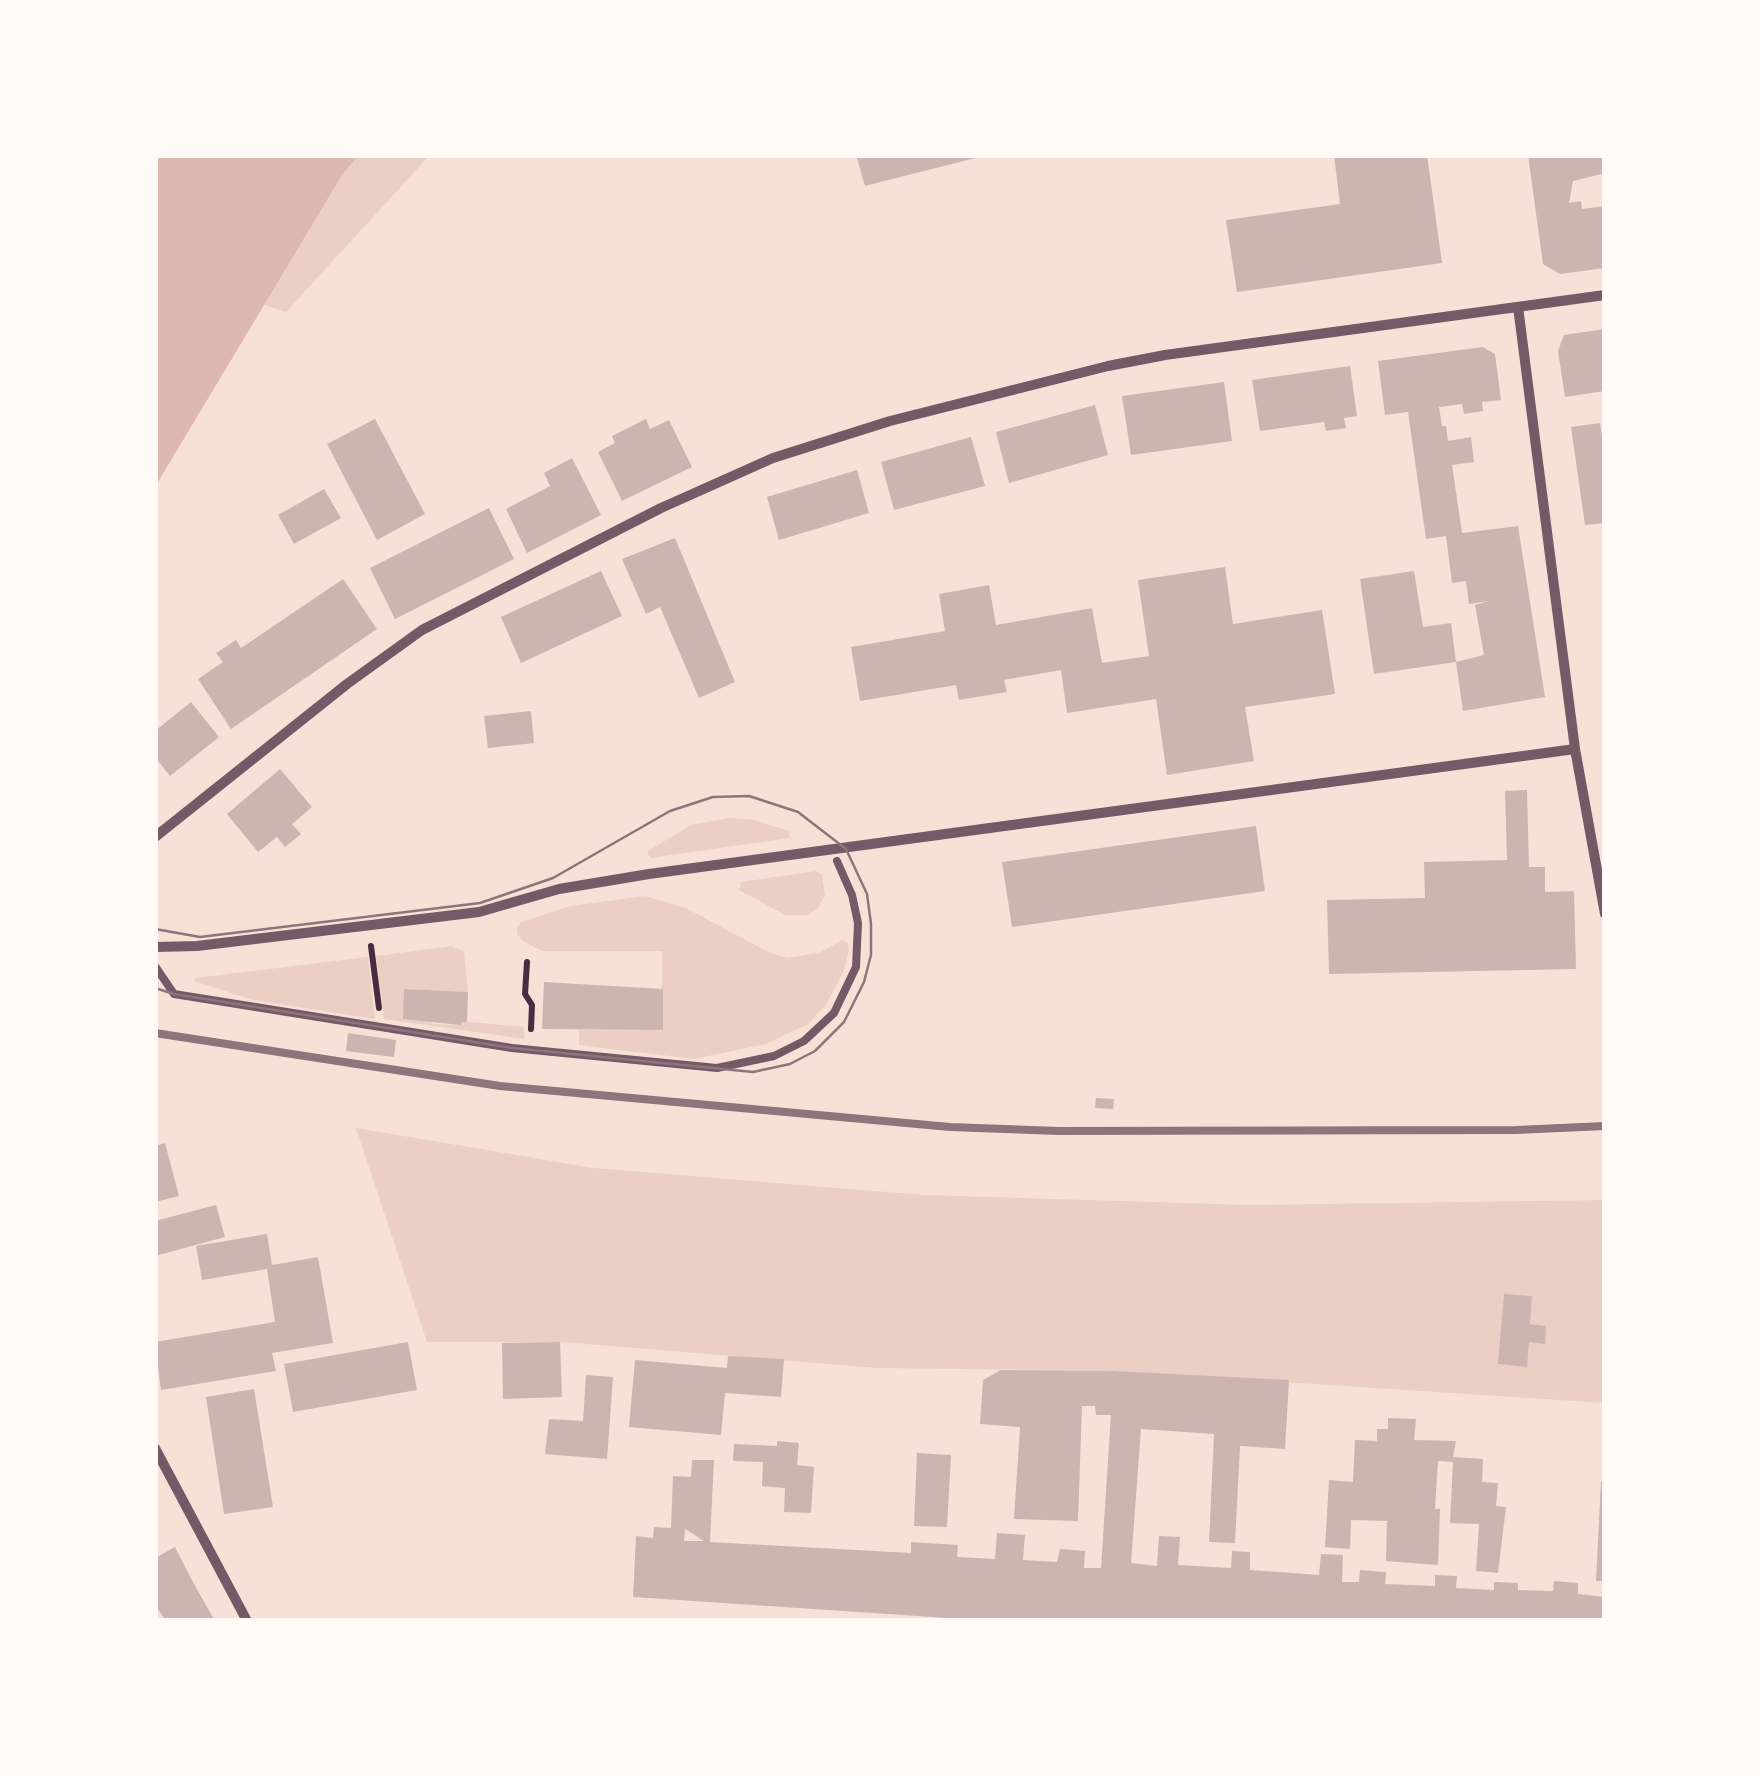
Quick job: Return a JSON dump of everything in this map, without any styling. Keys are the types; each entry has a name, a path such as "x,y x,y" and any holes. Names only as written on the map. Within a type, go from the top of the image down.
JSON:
{"street":[{"path":"155,837 346,684 422,630 661,508 773,458 890,421 1108,366 1605,295"},
{"path":"1518,307 1575,750 1605,914"},
{"path":"155,947 197,946 479,912 559,889 648,874 1575,750"},
{"path":"155,1448 247,1621"}],"lane":[{"path":"155,966 174,994 528,1050 718,1068 774,1056 804,1041 834,1013 856,966 858,923 838,861"}],"path":[{"path":"369,926 382,1027"},
{"path":"526,962 525,994 532,1005 528,1050"}],"shaded area":[{"path":"155,155 359,155 342,175 155,487"},
{"path":"359,155 430,155 286,312 264,305 342,175"},
{"path":"728,818 751,819 789,831 790,838 651,858 648,855 648,851 691,825"},
{"path":"816,871 822,874 825,895 818,908 808,915 785,915 739,890 741,882"},
{"path":"645,896 686,908 770,953 788,958 821,952 842,940 848,943 849,950 844,971 825,1006 808,1024 766,1044 694,1059 579,1045 579,1030 662,1030 662,951 542,951 523,941 517,927 521,922 571,906"},
{"path":"452,946 464,952 468,992 405,989 433,1024 471,1022 523,1027 525,1039 384,1019 376,956"},
{"path":"368,957 375,1019 253,1000 194,981 195,978"},
{"path":"356,1128 594,1168 924,1195 1250,1205 1605,1200 1605,1403 1114,1371 877,1368 561,1342 427,1342"}],"building":[{"path":"856,155 982,155 983,156 865,186"},
{"path":"1334,155 1427,155 1442,263 1237,292 1226,220 1340,204"},
{"path":"1528,155 1605,155 1605,173 1573,181 1569,203 1581,201 1582,209 1605,206 1605,268 1560,274 1543,264"},
{"path":"1605,329 1605,391 1565,397 1558,351 1564,335"},
{"path":"1483,347 1495,354 1501,400 1482,402 1483,411 1464,414 1462,404 1439,407 1442,426 1446,426 1448,441 1471,437 1474,462 1452,465 1462,533 1518,526 1545,697 1463,711 1456,662 1484,655 1475,605 1488,601 1469,604 1466,581 1452,583 1446,536 1426,539 1408,412 1385,415 1378,361"},
{"path":"1350,366 1357,416 1344,418 1346,428 1326,431 1324,422 1260,431 1252,380"},
{"path":"1224,382 1232,441 1131,455 1122,396"},
{"path":"1095,405 1108,455 1009,483 996,432"},
{"path":"375,419 425,514 377,540 327,444"},
{"path":"646,419 650,429 669,420 692,467 622,501 598,452 615,443 612,436"},
{"path":"1600,423 1605,459 1605,523 1585,525 1571,427"},
{"path":"971,437 985,486 894,510 881,462"},
{"path":"572,458 601,515 527,553 506,509 550,486 544,473"},
{"path":"857,470 869,513 779,540 767,497"},
{"path":"324,489 341,518 294,544 278,515"},
{"path":"489,508 514,559 395,619 370,568"},
{"path":"675,538 735,682 699,698 660,607 646,614 622,559"},
{"path":"1225,567 1233,624 1322,610 1335,694 1245,707 1254,761 1167,775 1156,699 1067,713 1061,670 1004,680 1007,692 959,700 956,685 860,701 851,647 945,631 939,594 989,585 996,625 1092,608 1102,663 1149,656 1138,580"},
{"path":"601,571 622,616 521,663 501,617"},
{"path":"1414,571 1423,627 1451,623 1456,662 1374,674 1360,579"},
{"path":"343,579 377,629 231,729 198,679 223,662 216,653 236,640 241,648"},
{"path":"191,702 219,737 170,776 155,757 155,731"},
{"path":"531,711 534,743 488,748 484,716"},
{"path":"280,769 312,807 292,824 301,834 285,847 277,837 258,852 227,814"},
{"path":"1527,790 1529,867 1545,867 1545,892 1574,891 1576,969 1329,974 1327,900 1425,898 1424,862 1507,860 1505,791"},
{"path":"1256,826 1265,891 1012,927 1002,862"},
{"path":"544,982 663,989 663,1030 542,1029"},
{"path":"404,989 468,992 467,1022 461,1025 403,1019"},
{"path":"348,1033 396,1040 394,1057 346,1051"},
{"path":"1096,1098 1114,1099 1113,1109 1095,1108"},
{"path":"165,1143 179,1196 155,1202 155,1146"},
{"path":"216,1205 225,1237 155,1256 155,1221"},
{"path":"267,1234 272,1265 318,1257 333,1343 272,1353 276,1371 161,1390 155,1342 275,1322 267,1269 202,1280 196,1246"},
{"path":"1504,1294 1532,1296 1530,1324 1546,1326 1545,1344 1529,1342 1527,1367 1498,1364"},
{"path":"408,1342 417,1390 293,1412 284,1364"},
{"path":"560,1342 562,1397 503,1399 502,1343"},
{"path":"728,1356 784,1359 781,1397 725,1393 721,1435 629,1427 635,1360 727,1368"},
{"path":"1001,1370 1289,1380 1285,1449 1240,1446 1235,1543 1209,1542 1214,1434 1141,1429 1131,1563 1157,1566 1159,1536 1180,1537 1178,1565 1231,1568 1232,1551 1250,1552 1250,1570 1319,1575 1321,1554 1343,1555 1342,1582 1359,1582 1360,1570 1386,1572 1385,1584 1435,1586 1435,1575 1457,1576 1456,1588 1494,1590 1494,1582 1518,1583 1518,1590 1553,1591 1554,1581 1578,1583 1578,1594 1605,1597 1605,1621 993,1621 633,1597 636,1536 653,1538 654,1527 671,1528 673,1476 691,1477 692,1460 714,1460 710,1542 911,1553 911,1542 958,1545 957,1557 995,1559 997,1533 1025,1535 1023,1560 1057,1562 1060,1549 1085,1551 1084,1568 1101,1568 1111,1415 1096,1415 1095,1406 1082,1406 1078,1521 1014,1519 1020,1427 980,1424 983,1380","holes":["685,1529 704,1541 684,1541"]},
{"path":"586,1375 613,1377 607,1459 545,1454 549,1419 583,1421"},
{"path":"254,1389 273,1507 224,1514 206,1397"},
{"path":"1388,1418 1416,1419 1414,1440 1456,1441 1453,1457 1483,1459 1482,1482 1498,1483 1496,1506 1506,1507 1498,1573 1476,1571 1479,1524 1450,1523 1453,1462 1438,1461 1438,1565 1386,1561 1387,1521 1351,1520 1350,1549 1325,1547 1329,1480 1353,1482 1355,1440 1377,1441 1377,1429 1388,1429"},
{"path":"777,1441 799,1443 797,1465 814,1467 811,1513 784,1512 785,1488 762,1486 763,1462 733,1461 734,1444 777,1446"},
{"path":"917,1453 951,1455 947,1527 914,1526"},
{"path":"1601,1481 1605,1482 1605,1581 1596,1581"},
{"path":"175,1547 215,1621 166,1621 155,1605 155,1558"}],"tram line":[{"path":"155,929 200,937 480,903 553,878 670,811 713,797 749,796 798,812 846,849 867,894 871,924 871,955 864,982 844,1022 815,1051 790,1064 753,1072 512,1048 155,988"}],"railway":[{"path":"155,1033 500,1086 950,1127 1059,1131 1516,1130 1605,1126"}]}
